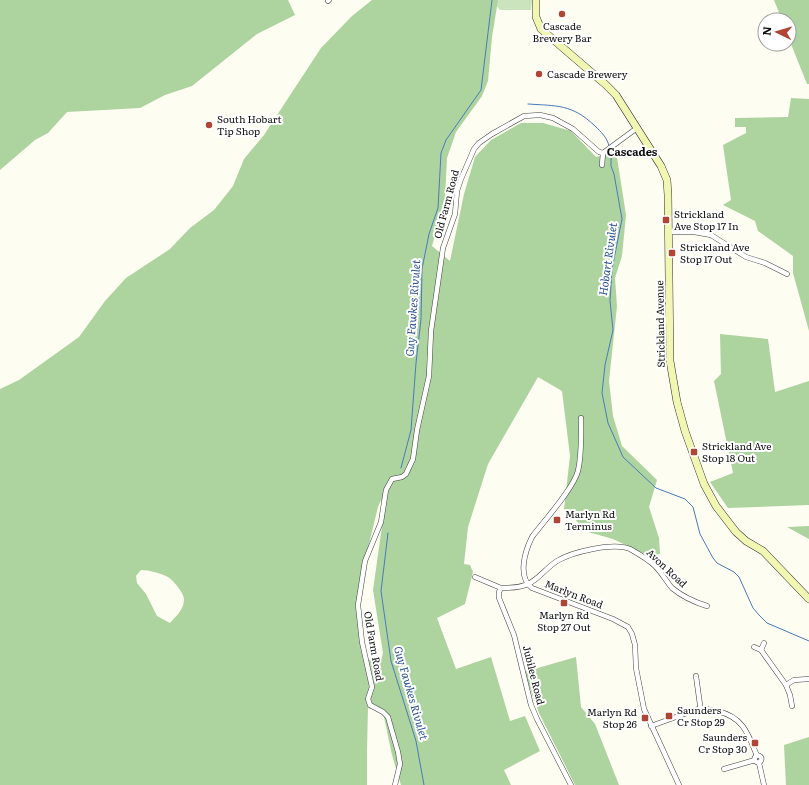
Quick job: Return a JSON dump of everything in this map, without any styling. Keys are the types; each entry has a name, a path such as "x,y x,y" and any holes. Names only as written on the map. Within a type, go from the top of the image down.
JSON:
{"street":[{"name":"Strickland Avenue","path":"536,0 536,17 541,29 609,87 619,100 661,166 667,180 670,367 679,412 704,484 716,506 736,532 746,541 768,555 809,599"},
{"name":"Old Farm Road","path":"395,785 400,764 398,752 388,717 383,712 370,705 368,699 372,687 362,642 358,606 365,561 381,522 386,490 392,478 402,477 406,474 413,459 417,430 427,386 431,331 443,248 455,214 457,191 460,179 474,149 479,143 524,116 540,115 557,120 573,130 599,152 603,153"},
{"path":"602,165 603,153 637,128"},
{"path":"669,232 694,232 711,235 746,257 765,263 787,274"},
{"path":"475,577 501,588 520,587 528,584 524,564 532,537 572,484 578,471 581,440 581,418"},
{"name":"Avon Road","path":"528,584 563,558 596,548 617,546 628,548 639,554 655,566 668,583 681,594 692,601 707,606"},
{"name":"Marlyn Road","path":"528,584 532,588 619,621 628,627 635,645 636,668 642,705 679,785"},
{"name":"Jubilee Road","path":"501,588 499,598 514,634 531,705 571,785"},
{"path":"761,650 764,643"},
{"path":"754,647 761,650 786,685 792,706"},
{"path":"696,676 701,710"},
{"path":"786,685 794,680 809,679"},
{"path":"651,726 701,710 716,711 732,716 741,724 749,736 764,785"},
{"path":"724,769 757,760"}],"green space":[{"path":"0,0 288,0 295,15 257,34 192,86 165,95 140,108 67,112 48,133 35,140 0,170"},
{"path":"372,0 498,0 492,37 488,81 482,96 456,132 447,158 445,199 432,246 450,261 464,194 475,157 491,140 521,123 543,123 571,131 596,157 616,151 626,215 622,256 615,278 617,306 609,381 613,416 622,446 657,480 649,507 659,538 660,554 649,556 613,539 588,532 564,509 570,456 562,391 538,377 488,464 468,527 464,564 470,565 473,572 465,604 437,618 456,669 491,657 510,721 525,716 540,751 504,770 511,785 401,785 392,755 383,712 368,708 367,785 0,785 0,389 19,380 79,337 105,301 126,278 170,249 190,228 214,210 233,186 244,159 264,135 321,48 352,16","holes":["381,500 385,505 373,590 383,653 381,660 374,662 368,659 360,629 359,585","141,570 162,574 168,577 184,596 183,606 170,623 157,616 146,594 137,583 136,576"]},
{"path":"495,0 532,0 531,10 500,10 495,4"},
{"path":"774,0 809,0 809,84 807,84 794,52 797,52 797,12 779,12"},
{"path":"791,98 809,99 809,331 793,273 793,256 758,231 755,221 723,205 731,200 723,145 746,133 746,127 735,127 735,118 788,117"},
{"path":"720,334 768,339 775,392 809,381 809,505 728,508 710,482 733,473 714,381 721,374"},
{"path":"809,526 809,539 787,527"},
{"path":"576,657 581,707 595,724 619,785 575,785 539,713 524,672"},
{"path":"809,737 809,785 786,785 784,745"}],"waterway":[{"name":"Guy Fawkes Rivulet","path":"401,468 411,430 421,319 422,269 429,234 438,208 441,153 446,140 481,90 492,0"},
{"name":"Hobart Rivulet","path":"528,104 556,106 579,114 587,119 602,133 609,146"},
{"name":"Hobart Rivulet","path":"611,151 611,166 614,174 622,219 612,269 610,301 613,330 605,365 602,393 608,423 623,457 656,488 685,499 693,507 700,534 713,558 717,563 734,572 739,577 753,608 759,615 767,623 809,641"},
{"name":"Guy Fawkes Rivulet","path":"388,533 381,591 391,661 416,741 424,785"}],"place":[{"name":"Cascade Brewery Bar","path":"562,14"},
{"name":"Cascade Brewery","path":"539,74"},
{"name":"South Hobart Tip Shop","path":"209,125"},
{"name":"Strickland Ave Stop 17 In","path":"666,220"},
{"name":"Strickland Ave Stop 17 Out","path":"672,253"},
{"name":"Strickland Ave Stop 18 Out","path":"694,452"},
{"name":"Marlyn Rd Terminus","path":"557,520"},
{"name":"Marlyn Rd Stop 27 Out","path":"564,603"},
{"name":"Saunders Cr Stop 29","path":"669,716"},
{"name":"Marlyn Rd Stop 26","path":"645,718"},
{"name":"Saunders Cr Stop 30","path":"755,743"}],"district":[{"name":"Cascades","path":"632,152"}]}
